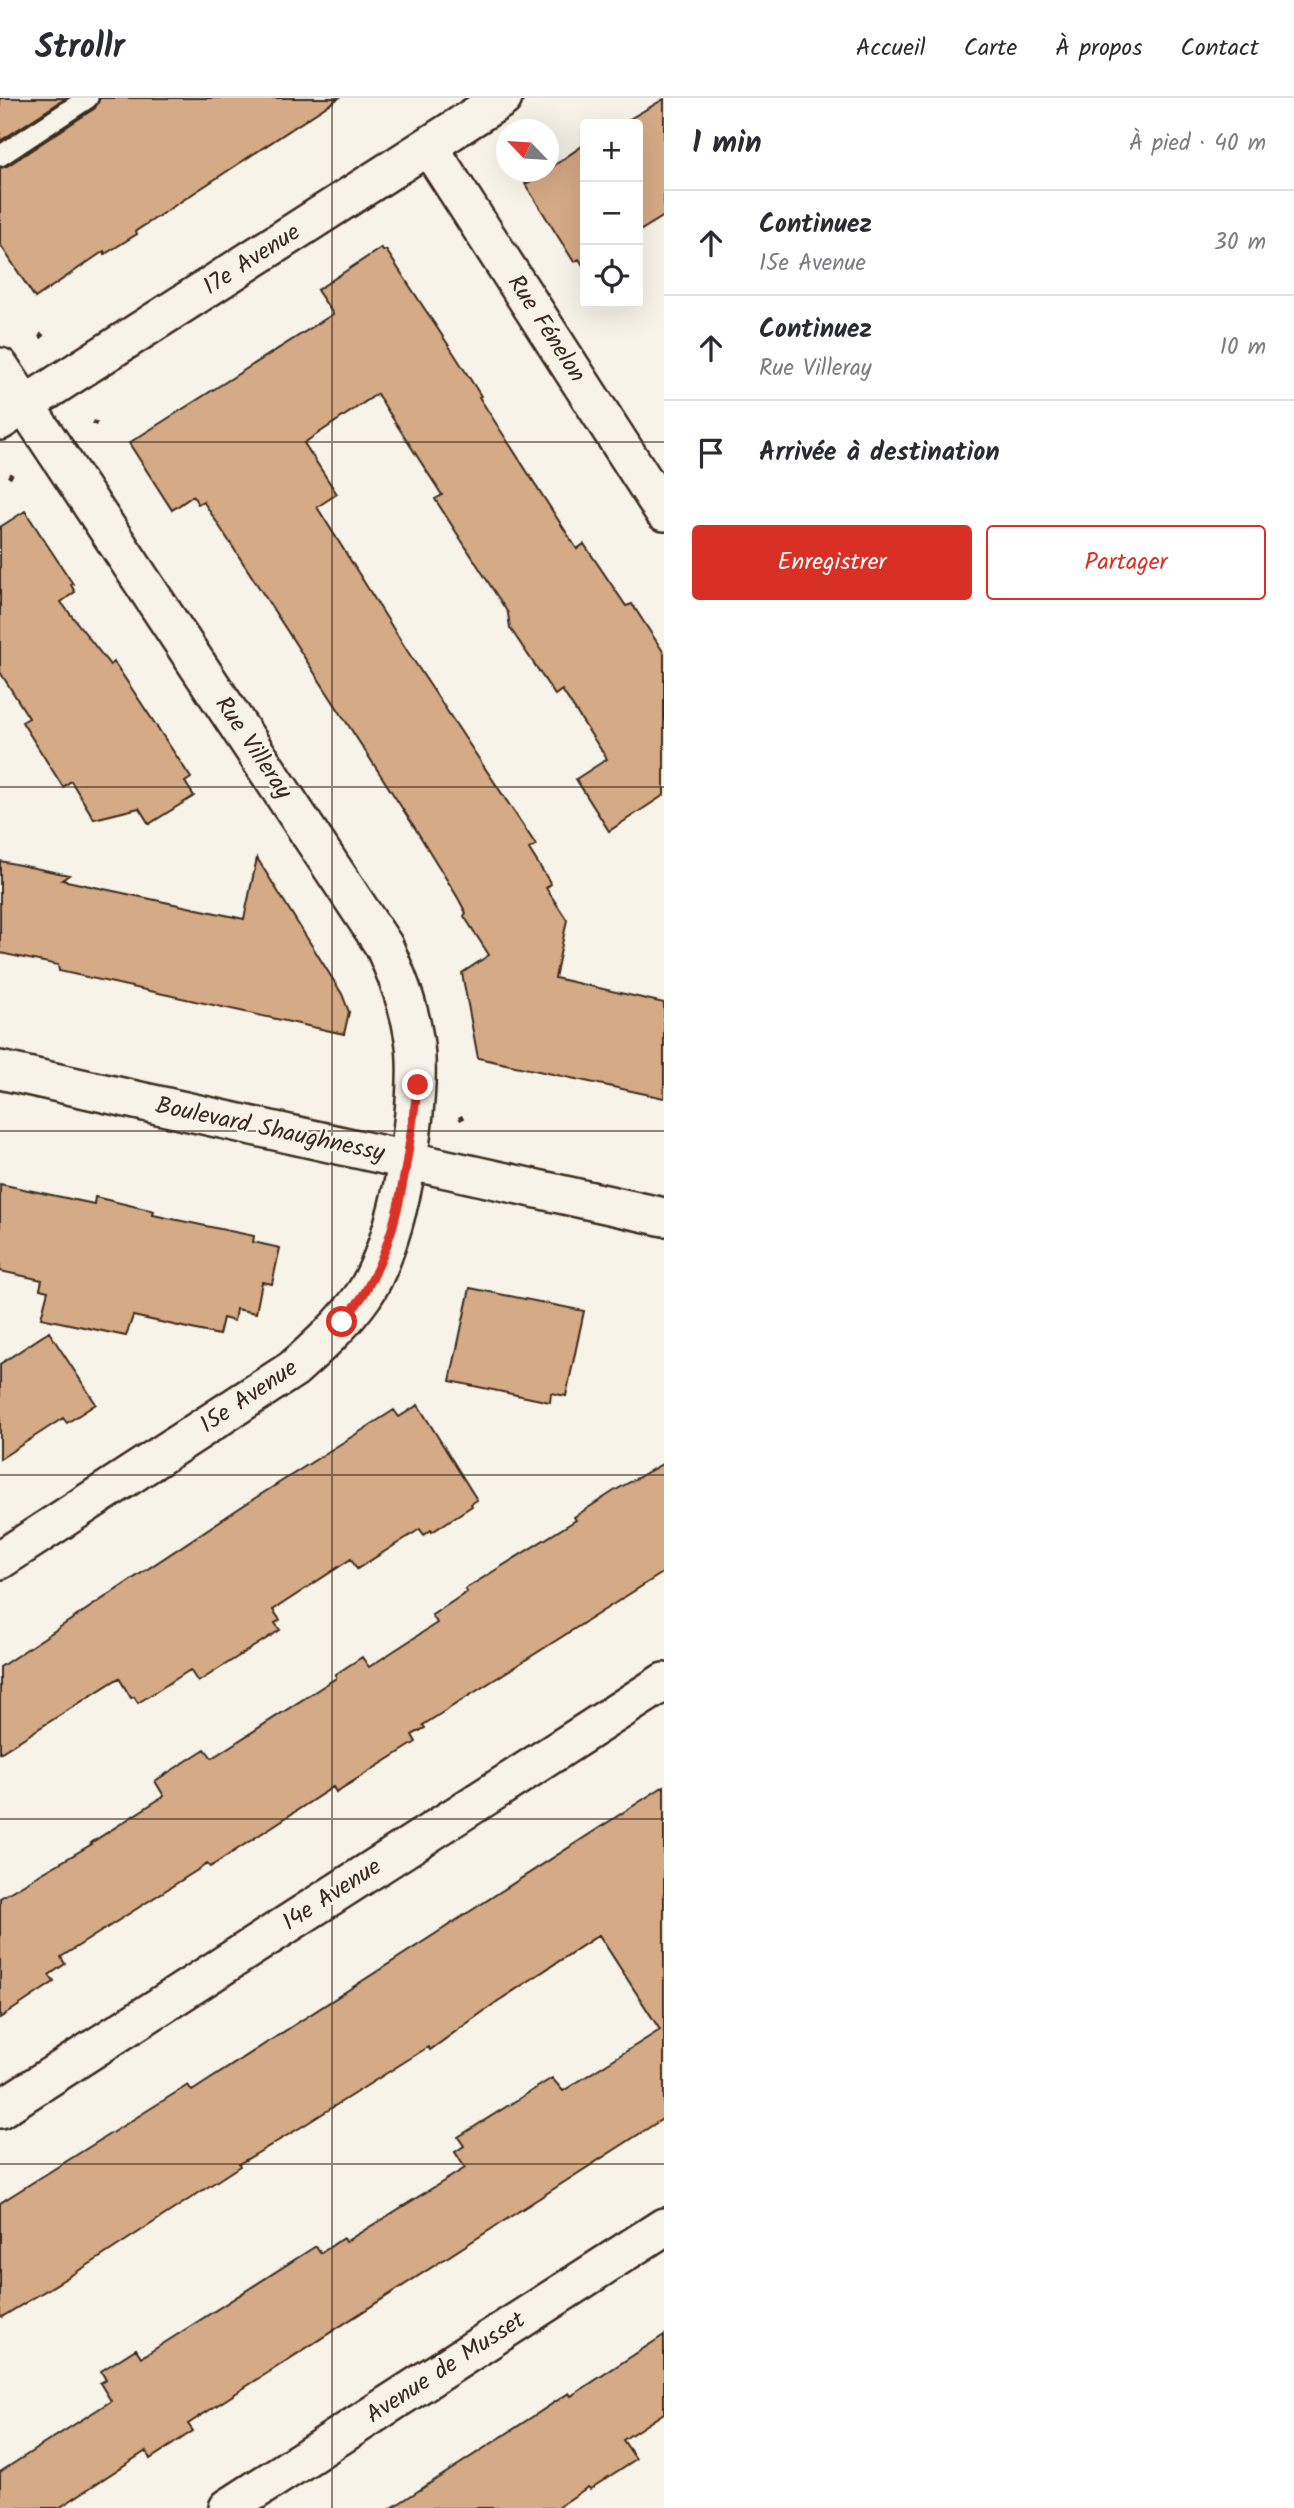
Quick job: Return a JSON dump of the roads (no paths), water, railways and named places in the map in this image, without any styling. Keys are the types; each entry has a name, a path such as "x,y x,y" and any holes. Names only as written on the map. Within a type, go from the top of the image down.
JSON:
{"street":[{"name":"17e Avenue","path":"12,413 503,98"},
{"name":"Rue Fénelon","path":"429,147 664,512"},
{"name":"Rue Villeray","path":"0,367 12,413 384,946 404,995 415,1038 418,1085 407,1160"},
{"name":"Boulevard Shaughnessy","path":"0,1070 664,1217"},
{"name":"15e Avenue","path":"0,1560 293,1369 319,1347 364,1294 383,1258 394,1226 407,1160"},
{"name":"14e Avenue","path":"0,2109 664,1682"},
{"name":"Avenue de Musset","path":"228,2508 664,2227"}],"lane":[{"path":"0,156 88,98"}]}
